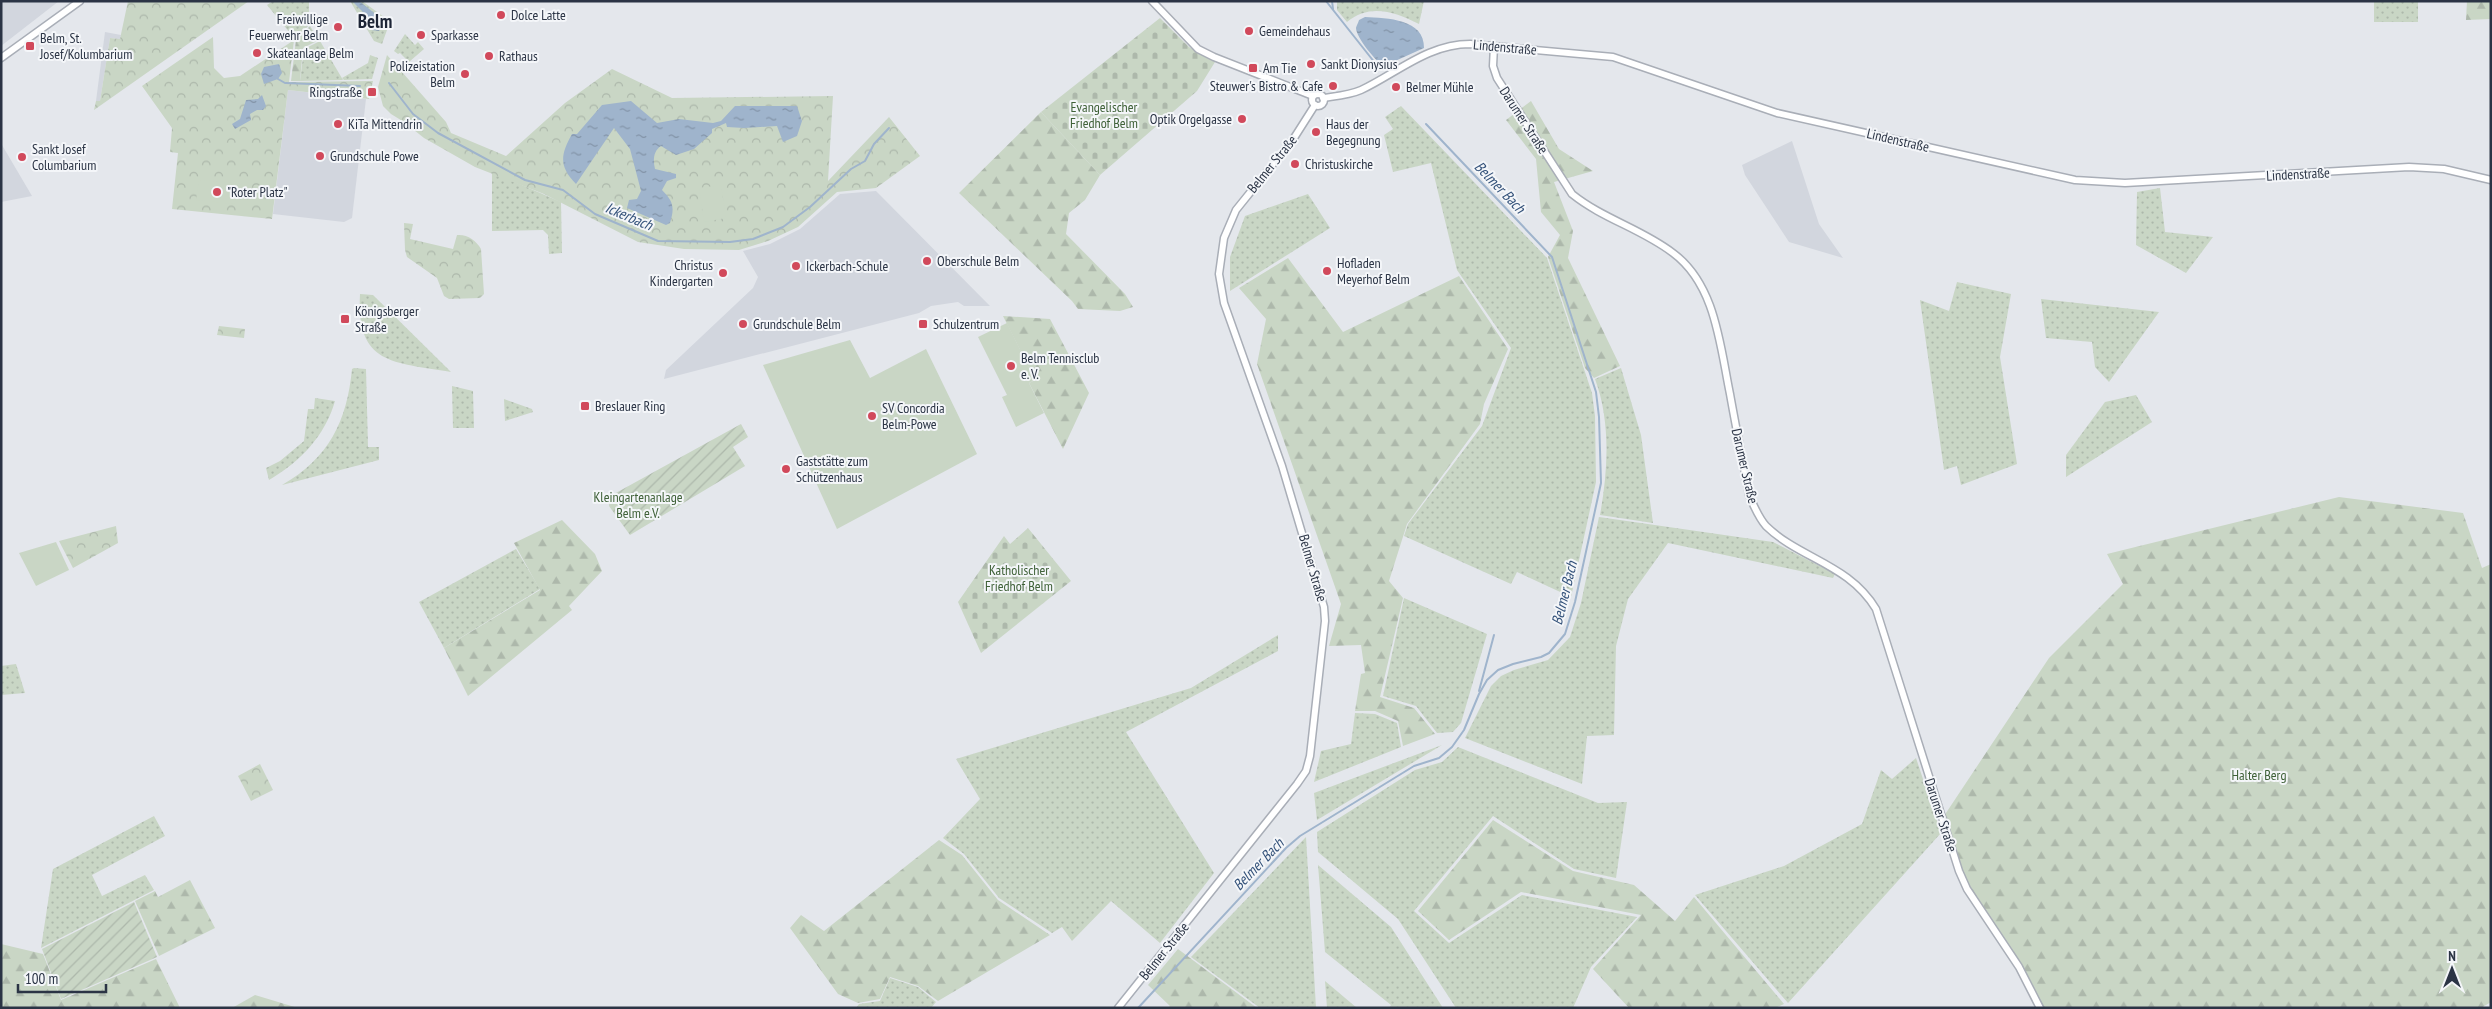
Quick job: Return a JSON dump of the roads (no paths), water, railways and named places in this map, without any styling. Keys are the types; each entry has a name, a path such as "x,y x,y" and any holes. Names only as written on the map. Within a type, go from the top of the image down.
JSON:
{"street":[{"path":"1,58 80,1"},
{"name":"Lindenstraße","path":"1152,1 1198,48 1214,57 1313,96 1318,94 1323,98"},
{"name":"Lindenstraße","path":"1323,98 1360,90 1441,47 1459,44 1494,46 1613,57 1777,114 2075,180 2125,183 2409,167 2444,169 2491,180"},
{"name":"Darumer Straße","path":"1494,46 1493,66 1497,78 1572,194 1587,206 1658,242 1675,254 1698,282 1713,313 1749,495 1756,511 1766,525 1781,538 1851,580 1869,597 1876,609 1960,871 1978,907 2019,967 2040,1008"},
{"path":"1313,96 1312,101 1315,105"},
{"name":"Lindenstraße","path":"1315,105 1321,105 1323,98"},
{"name":"Belmer Straße","path":"1118,1008 1306,771 1314,734 1324,631 1324,607 1282,466 1233,332 1224,303 1219,274 1224,238 1236,210 1294,138 1315,105"}],"water":[{"path":"359,1 373,12 382,25 379,31 371,30 365,14 353,2"},
{"path":"1365,17 1384,18 1412,26 1423,38 1424,48 1384,66 1367,49 1357,32 1356,28 1359,20"},
{"path":"279,64 282,73 278,79 264,84 261,74 264,67"},
{"path":"262,95 266,106 263,110 257,110 250,114 251,120 235,129 232,124 240,119 246,100 258,99"},
{"path":"631,101 657,123 679,119 713,123 721,121 735,106 797,106 802,121 797,136 783,142 777,126 727,127 726,123 712,129 712,133 694,149 676,155 661,146 658,148 654,156 655,169 676,174 676,178 667,181 662,190 671,201 673,208 670,223 666,225 627,208 629,200 637,199 641,191 630,149 614,128 576,184 570,178 564,166 565,148 572,134 577,134 602,105"}],"waterway":[{"name":"Belmer Bach","path":"1326,1 1379,68"},
{"name":"Ickerbach","path":"1332,1 1333,9"},
{"path":"278,79 285,83"},
{"path":"286,83 360,86"},
{"name":"Ickerbach","path":"389,83 413,114 438,133 525,180 563,190 595,214 658,241 730,242 753,239 783,227 810,207 851,169 865,161 874,144 889,128"},
{"name":"Belmer Bach","path":"1138,1008 1286,848 1300,836 1414,766 1439,758 1452,747 1464,730 1487,680 1498,670 1549,653 1565,634 1575,602 1601,483 1599,417 1596,392 1552,257 1426,124"},
{"path":"1479,691 1494,635"}],"place":[{"name":"Dolce Latte","path":"501,15"},
{"name":"Freiwillige Feuerwehr Belm","path":"338,27"},
{"name":"Gemeindehaus","path":"1249,31"},
{"name":"Sparkasse","path":"421,35"},
{"name":"Belm, St. Josef/Kolumbarium","path":"30,46"},
{"name":"Skateanlage Belm","path":"257,53"},
{"name":"Rathaus","path":"489,56"},
{"name":"Sankt Dionysius","path":"1311,64"},
{"name":"Am Tie","path":"1253,68"},
{"name":"Polizeistation Belm","path":"465,74"},
{"name":"Steuwer's Bistro & Cafe","path":"1333,86"},
{"name":"Belmer Mühle","path":"1396,87"},
{"name":"Ringstraße","path":"372,92"},
{"name":"Optik Orgelgasse","path":"1242,119"},
{"name":"KiTa Mittendrin","path":"338,124"},
{"name":"Haus der Begegnung","path":"1316,132"},
{"name":"Grundschule Powe","path":"320,156"},
{"name":"Sankt Josef Columbarium","path":"22,157"},
{"name":"Christuskirche","path":"1295,164"},
{"name":"\"Roter Platz\"","path":"217,192"},
{"name":"Oberschule Belm","path":"927,261"},
{"name":"Ickerbach-Schule","path":"796,266"},
{"name":"Hofladen Meyerhof Belm","path":"1327,271"},
{"name":"Christus Kindergarten","path":"723,273"},
{"name":"Königsberger Straße","path":"345,319"},
{"name":"Grundschule Belm","path":"743,324"},
{"name":"Schulzentrum","path":"923,324"},
{"name":"Belm Tennisclub e. V.","path":"1011,366"},
{"name":"Breslauer Ring","path":"585,406"},
{"name":"SV Concordia Belm-Powe","path":"872,416"},
{"name":"Gaststätte zum Schützenhaus","path":"786,469"}],"district":[{"name":"Belm","path":"375,21"}],"park label":[{"name":"Evangelischer Friedhof Belm","path":"1104,116"},
{"name":"Kleingartenanlage Belm e.V.","path":"638,506"},
{"name":"Katholischer Friedhof Belm","path":"1019,578"},
{"name":"Halter Berg","path":"2259,775"}]}
